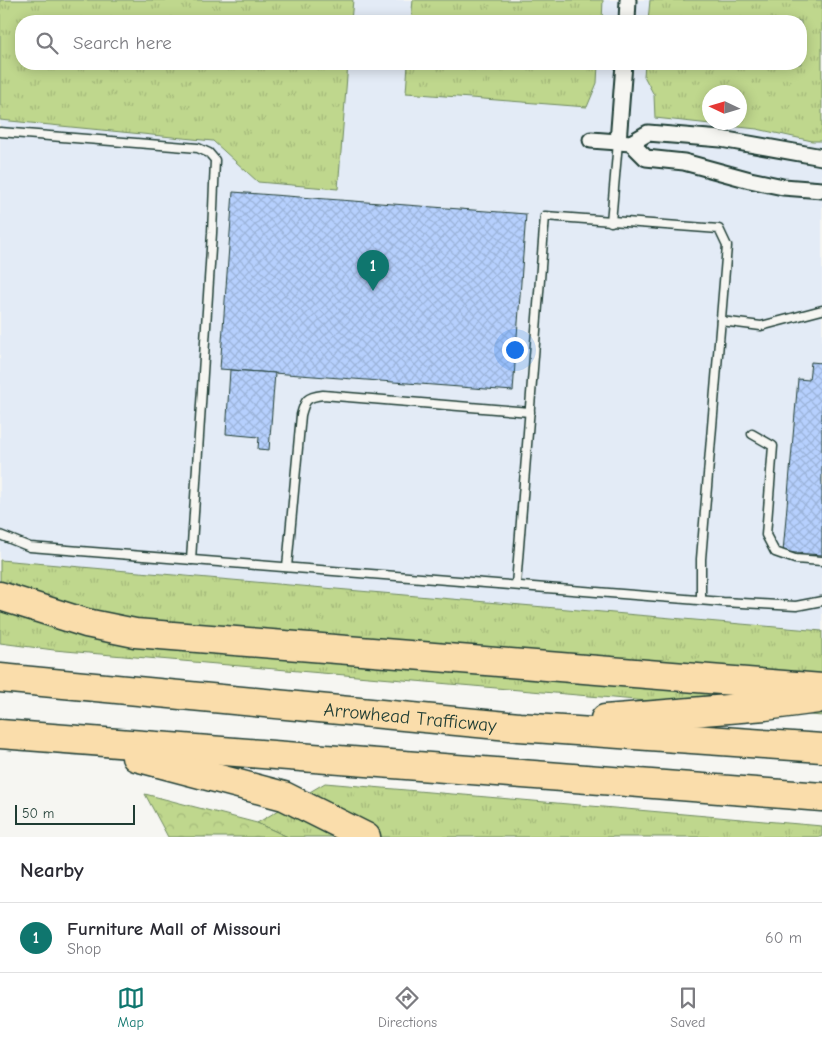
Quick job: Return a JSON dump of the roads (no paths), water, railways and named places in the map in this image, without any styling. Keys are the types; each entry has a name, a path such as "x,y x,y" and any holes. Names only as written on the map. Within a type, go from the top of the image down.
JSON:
{"highway":[{"path":"0,596 86,624 135,632 822,688"},
{"name":"Arrowhead Trafficway","path":"0,678 520,726 822,748"},
{"path":"520,726 765,706 822,698"},
{"path":"0,734 822,797"},
{"path":"72,740 284,796 366,837"}],"street":[{"path":"627,15 628,0"},
{"path":"624,70 625,143"},
{"path":"591,140 625,143 648,133 721,139 822,157"},
{"path":"625,143 646,158 684,162 783,187 822,190"}],"lane":[{"path":"0,132 198,148 209,153 215,160 191,560"},
{"path":"611,222 625,143"},
{"path":"516,585 545,216 719,229 727,246 701,559 701,599"},
{"path":"721,321 761,326 822,310"},
{"path":"287,567 301,415 304,403 312,396 323,395 530,412"},
{"path":"752,434 773,446 766,535 776,552 795,559 822,561"},
{"path":"0,535 30,547 191,560 796,606 822,601"}],"place":[{"name":"Furniture Mall of Missouri","path":"373,291"}]}
